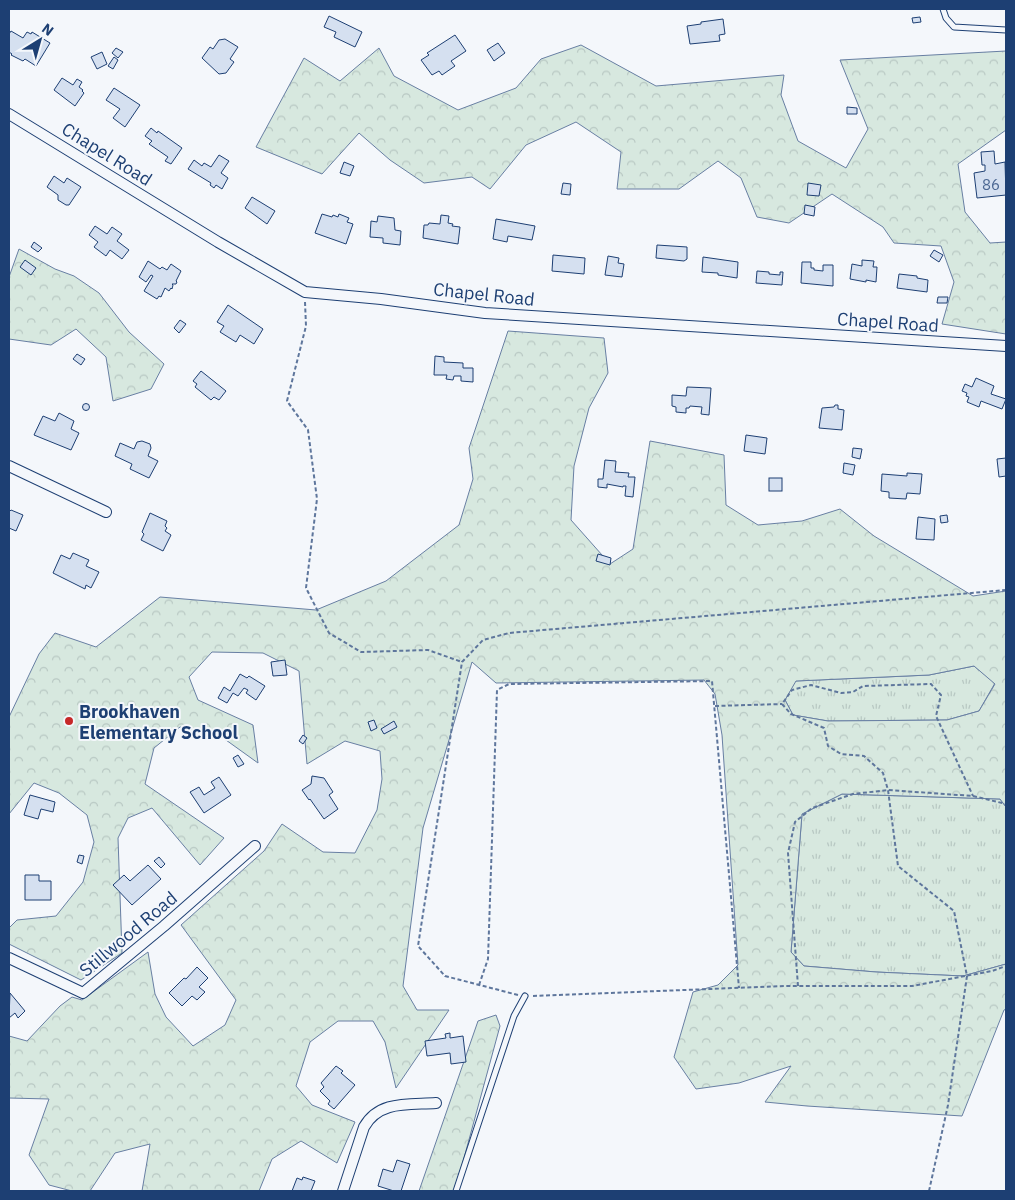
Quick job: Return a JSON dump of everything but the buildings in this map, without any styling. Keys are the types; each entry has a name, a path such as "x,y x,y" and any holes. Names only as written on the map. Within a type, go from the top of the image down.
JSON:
{"street":[{"name":"Chapel Road","path":"9,114 218,242 305,292 485,312 1006,346"},
{"path":"9,466 106,512"},
{"name":"Stillwood Road","path":"9,958 84,993 255,846"},
{"path":"343,1191 368,1120 377,1112 388,1107 436,1103"}],"lane":[{"path":"943,9 946,18 954,27 1006,30"},
{"path":"456,1191 514,1016 525,996"}],"path":[{"path":"305,292 306,326 287,401 308,430 317,500 306,588 329,633 361,652 428,650 462,662"},
{"path":"1006,590 509,633 483,640 462,662 418,946 445,976 525,996 798,986 912,986 1006,966"},
{"path":"479,985 488,959 497,690 509,684 712,681 739,988"},
{"path":"782,704 792,690 811,685 841,693 853,692 863,686 930,684 941,695 936,716 973,796"},
{"path":"714,706 782,704"},
{"path":"782,704 790,714 824,728 828,746 841,754 864,756 883,773 888,790 898,866 954,911 966,976 948,1105 929,1191"},
{"path":"798,986 788,853 795,822 812,808 852,794 888,790 973,796 1006,804"}],"green space":[{"path":"581,45 656,86 784,75 781,95 798,141 846,168 868,129 840,60 1006,51 1006,130 958,164 965,212 990,243 1006,242 1006,334 942,324 954,282 941,246 894,243 883,227 832,194 789,223 757,217 741,178 718,161 679,189 617,189 621,152 576,122 526,145 490,189 472,177 424,183 390,160 359,133 322,174 256,147 304,58 340,81 379,48 394,76 458,110 516,88 541,59"},
{"path":"19,249 55,269 74,276 99,293 129,332 164,364 151,389 113,401 106,357 76,329 51,345 9,339 9,277"},
{"path":"508,331 604,338 608,373 589,408 574,466 571,520 610,564 633,549 650,441 724,455 726,505 758,525 802,521 840,509 874,536 973,596 1006,591 1006,807 1000,799 842,794 802,814 791,952 804,966 963,976 1006,964 1006,1009 962,1116 765,1102 791,1066 739,1083 696,1089 674,1057 693,992 718,985 738,965 722,735 715,694 704,680 496,683 472,662 423,828 403,986 417,1010 449,1010 396,1088 385,1042 373,1021 338,1021 310,1042 296,1086 312,1105 355,1122 337,1163 301,1141 272,1159 259,1191 142,1191 150,1144 115,1153 90,1191 72,1191 49,1185 29,1155 49,1099 9,1098 9,1036 27,1041 60,1006 72,997 82,1000 148,952 155,994 166,1017 193,1046 225,1025 236,1000 181,925 264,851 282,824 323,852 355,853 377,810 382,779 380,751 345,741 307,764 299,671 263,653 212,652 189,677 198,700 253,725 258,763 219,735 180,727 154,748 145,784 224,838 200,865 152,808 128,818 118,838 122,953 81,980 9,944 9,928 17,920 56,916 83,882 94,842 87,815 59,793 34,783 9,814 9,717 39,654 55,633 96,647 160,597 316,610 386,581 459,525 473,479 469,448","holes":["974,666 995,684 979,711 947,720 828,721 793,715 785,700 796,681 929,675"]},
{"path":"974,666 995,683 979,711 947,720 828,721 793,715 785,700 795,681 929,675"},
{"path":"842,794 1000,799 1006,807 1006,964 963,976 804,966 791,952 802,814"},
{"path":"496,1015 500,1026 455,1191 419,1191 478,1021"}],"place":[{"name":"Brookhaven Elementary School","path":"69,721"}]}
